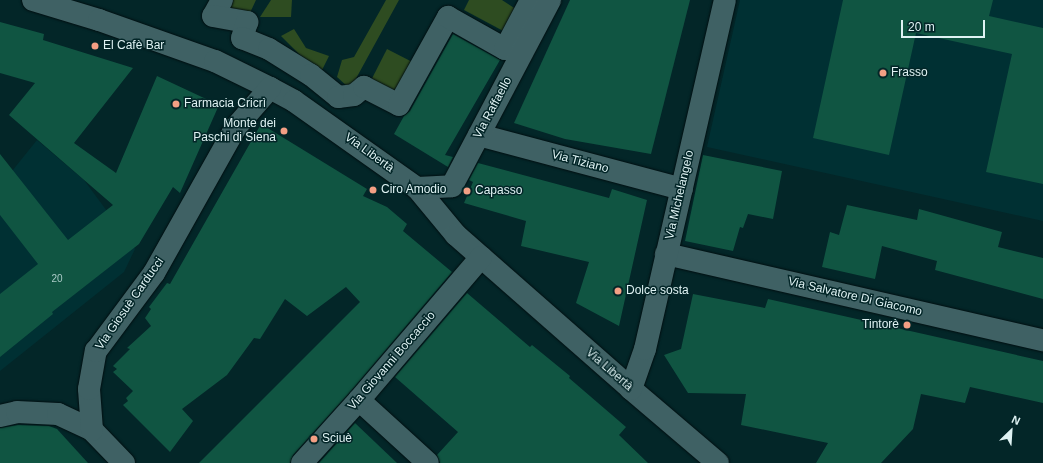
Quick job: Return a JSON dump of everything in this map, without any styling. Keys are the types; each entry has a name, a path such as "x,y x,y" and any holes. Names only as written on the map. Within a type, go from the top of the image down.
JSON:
{"street":[{"name":"Via Libertà","path":"33,0 99,20 208,59 270,88 306,110 417,188 456,234 481,257 631,389 718,463"},
{"path":"222,0 213,16 247,22 242,38 269,49 311,75 338,96 354,95 364,87 399,105 448,17 505,49 531,0"},
{"name":"Via Raffaello","path":"417,188 452,186 550,0"},
{"name":"Via Michelangelo","path":"631,389 645,349 725,0"},
{"name":"Via Giosuè Carducci","path":"92,430 88,389 96,351 154,273 236,127 270,88"},
{"name":"Via Tiziano","path":"479,135 682,189"},
{"name":"Via Salvatore Di Giacomo","path":"666,254 1043,340"},
{"name":"Via Giovanni Boccaccio","path":"302,463 359,400 481,257"},
{"path":"359,400 428,463"},
{"path":"0,416 17,412 58,414 92,430 124,463"}],"shaded area":[{"name":"Frasso","path":"740,0 1043,0 1043,221 707,147"},
{"path":"37,140 84,180 135,249 124,272 0,371 0,186"}],"green space":[{"path":"224,0 256,0 249,15 221,7"},
{"path":"271,0 292,0 291,17 260,17"},
{"path":"386,0 399,0 353,84 348,87 337,77 342,60 354,57"},
{"path":"469,0 502,0 519,11 507,33 464,10"},
{"path":"294,29 306,48 329,56 322,70 300,55 281,36"},
{"path":"387,49 413,62 396,95 370,82"}],"building":[{"path":"570,0 690,0 651,154 565,139 514,123"},
{"path":"843,0 993,0 989,16 1043,28 1043,184 986,172 1012,54 916,33 889,155 813,138"},
{"path":"0,22 44,34 43,40 133,68 74,143 116,173 157,76 219,105 180,193 173,187 139,244 52,312 53,314 0,357 0,294 38,264 0,215 0,154 68,240 113,205 9,115 35,83 0,73"},
{"path":"453,34 500,60 445,155 453,157 448,167 394,134 404,116 410,111"},
{"path":"261,124 367,189 363,196 387,207 407,224 403,231 452,272 350,392 293,455 290,463 199,463 360,302 346,287 307,316 285,299 260,339 254,338 227,375 182,409 193,421 170,452 123,405 128,401 126,398 133,391 113,372 117,369 113,366 130,349 127,348 151,326 145,318 151,309 149,307 167,283 170,284"},
{"path":"703,155 782,171 773,219 748,214 743,228 740,227 733,251 685,241"},
{"path":"478,163 609,198 612,189 647,200 619,326 576,303 589,262 521,246 526,221 464,203 473,182 469,180"},
{"path":"847,205 917,220 919,209 1002,232 998,247 1043,258 1043,299 935,270 937,261 882,246 875,279 822,267 830,232 839,235"},
{"path":"467,293 530,347 532,345 570,376 569,378 626,427 619,435 648,463 440,463 437,455 458,432 395,377"},
{"path":"693,294 765,308 768,299 1043,361 1043,403 970,387 965,403 921,394 913,429 881,463 816,463 828,443 741,425 746,394 688,393 664,355 681,349"},
{"path":"355,423 397,463 319,463"},
{"path":"18,425 49,426 57,429 88,463 0,463 0,428"}],"place":[{"name":"El Cafè Bar","path":"95,46"},
{"name":"Frasso","path":"883,73"},
{"name":"Farmacia Cricrì","path":"176,104"},
{"name":"Monte dei Paschi di Siena","path":"284,131"},
{"name":"Ciro Amodio","path":"373,190"},
{"name":"Capasso","path":"467,191"},
{"name":"Dolce sosta","path":"618,291"},
{"name":"Tintorè","path":"907,325"},
{"name":"Sciuè","path":"314,439"}]}
